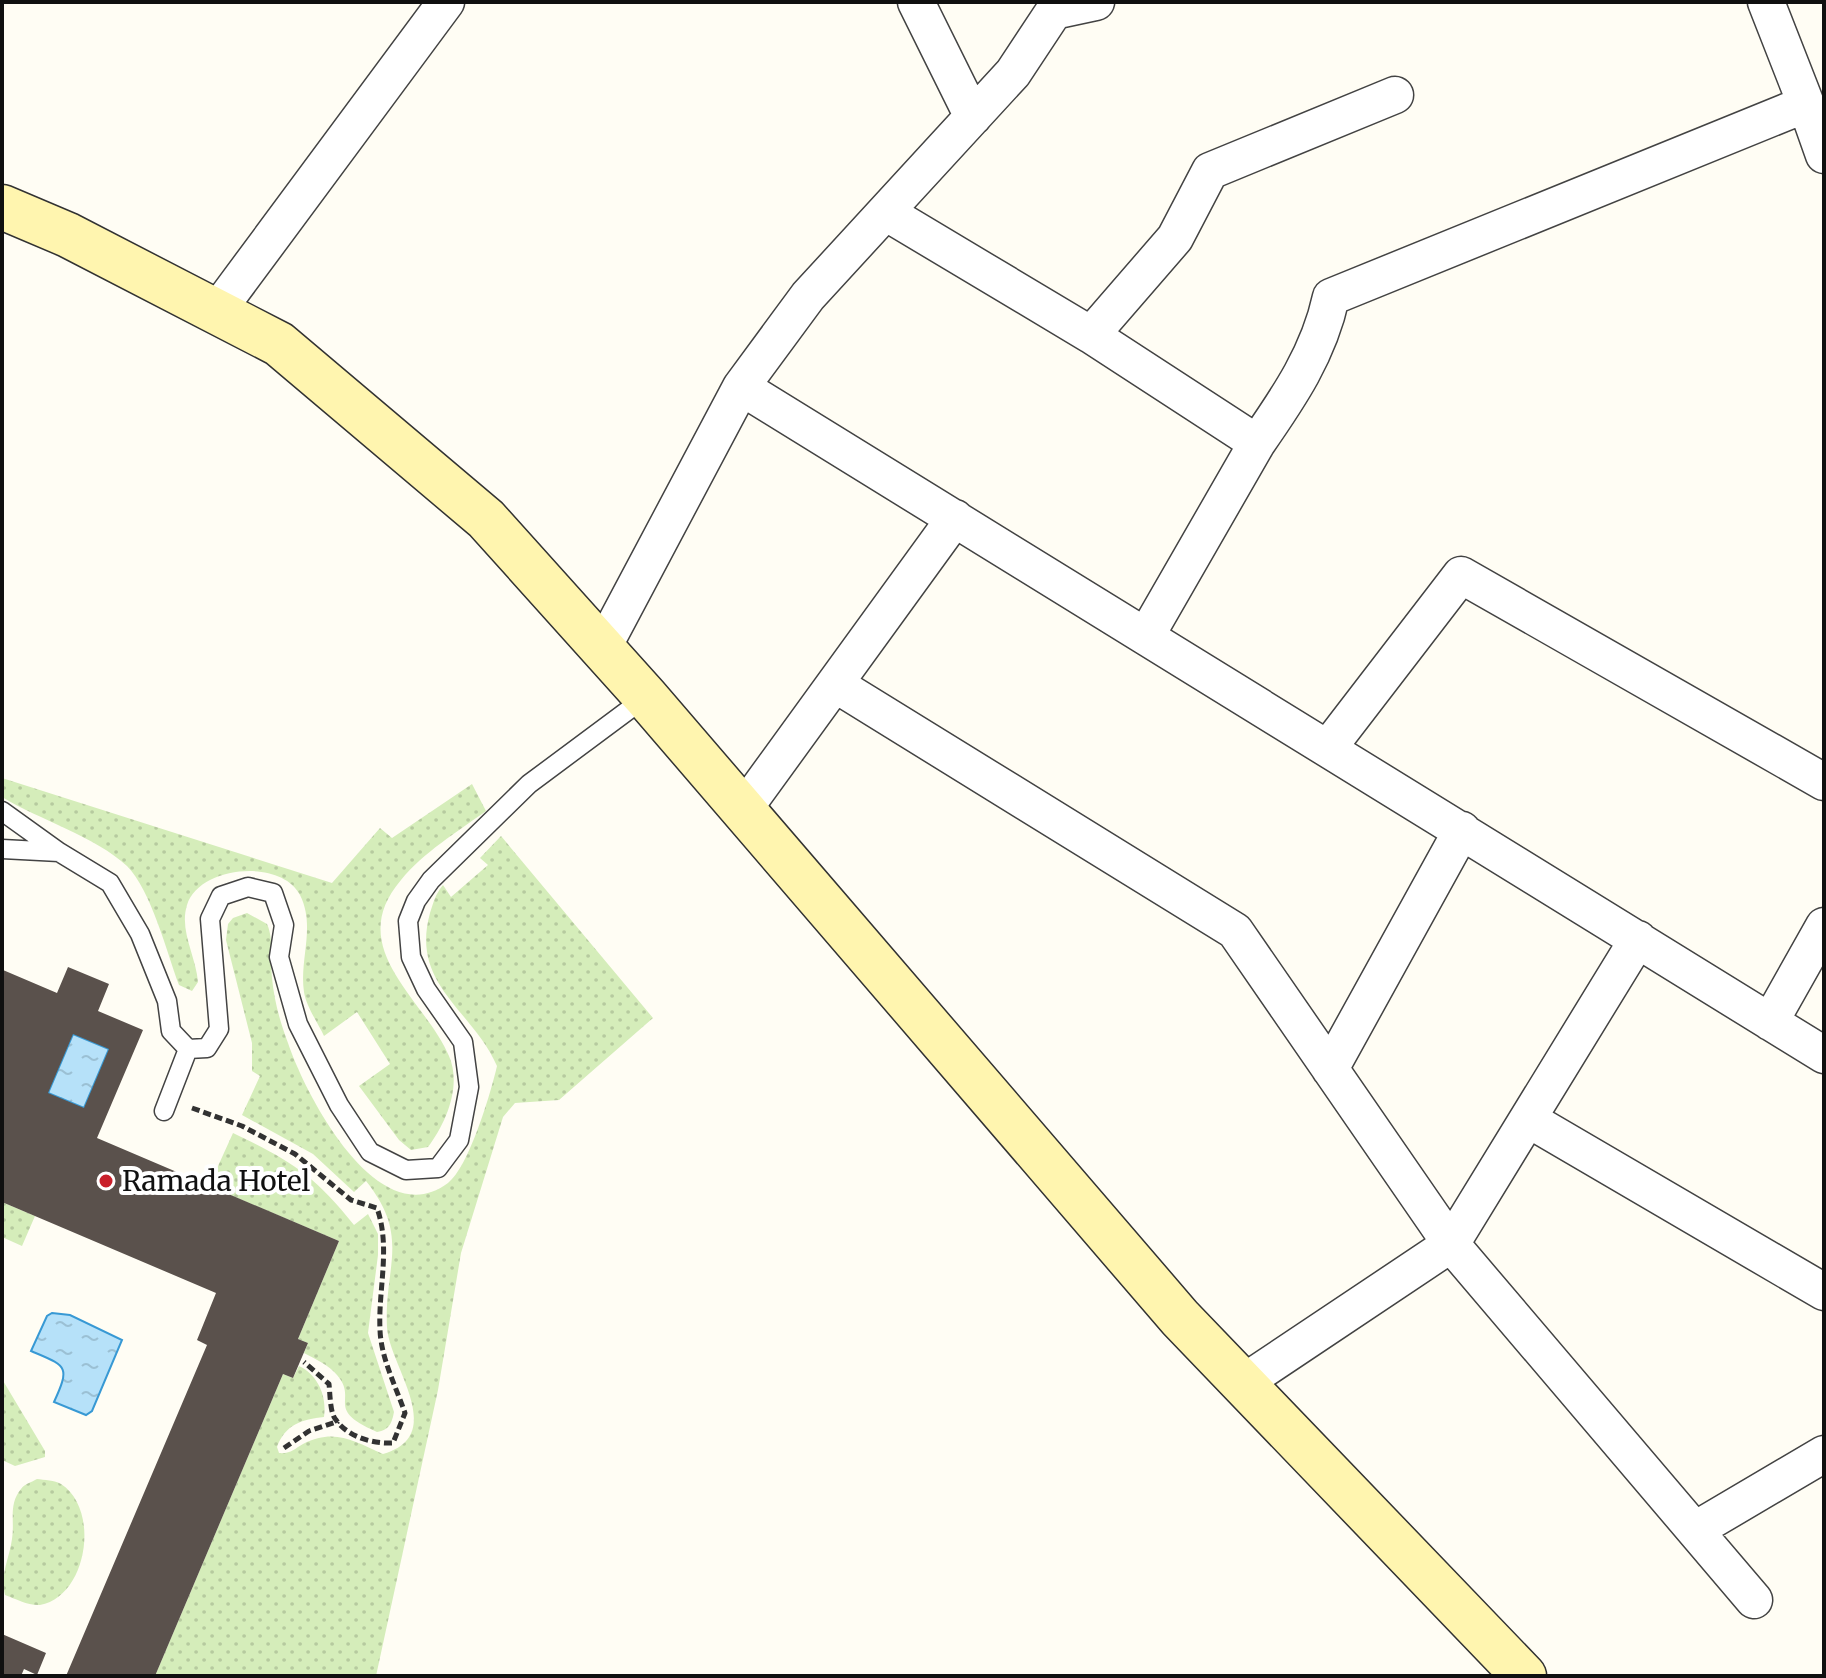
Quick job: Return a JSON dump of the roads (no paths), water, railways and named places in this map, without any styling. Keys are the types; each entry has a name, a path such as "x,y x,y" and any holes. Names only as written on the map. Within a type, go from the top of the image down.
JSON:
{"main road":[{"path":"2,207 68,235 279,344 486,519 646,697 1180,1318 1524,1676"}],"street":[{"path":"217,311 446,2"},
{"path":"916,2 973,117"},
{"path":"602,649 741,387 808,296 1013,73 1055,7 1096,2"},
{"path":"1146,636 1257,443 1296,388 1324,330 1331,297 1818,132 1766,2"},
{"path":"1091,335 1175,238 1199,199 1210,171 1395,95"},
{"path":"887,213 1091,335 1257,443"},
{"path":"741,387 1824,1055"},
{"path":"743,810 955,518"},
{"path":"1328,748 1461,575 1824,782"},
{"path":"835,684 1235,931 1451,1244 1754,1600"},
{"path":"1330,1069 1462,830"},
{"path":"1770,1022 1824,926"},
{"path":"1243,1383 1451,1244 1638,939"},
{"path":"1528,1119 1824,1292"},
{"path":"1695,1530 1824,1454"}],"lane":[{"path":"2,811 59,852 110,883 140,934 167,1001 171,1031 188,1049 207,1048 219,1029 210,919 221,896 248,887 273,893 284,925 279,957 298,1024 339,1105 370,1152 406,1170 438,1168 459,1140 469,1087 463,1042 426,989 411,957 408,921 416,901 431,880 529,784 646,697"},
{"path":"2,849 59,852"},
{"path":"166,1106 188,1049"}],"water":[{"path":"73,1034 109,1049 84,1108 48,1093"},
{"path":"52,1313 70,1315 122,1340 92,1411 86,1415 54,1402 62,1381 62,1368 31,1351 47,1316"}],"place":[{"name":"Ramada Hotel","path":"106,1181"}]}
